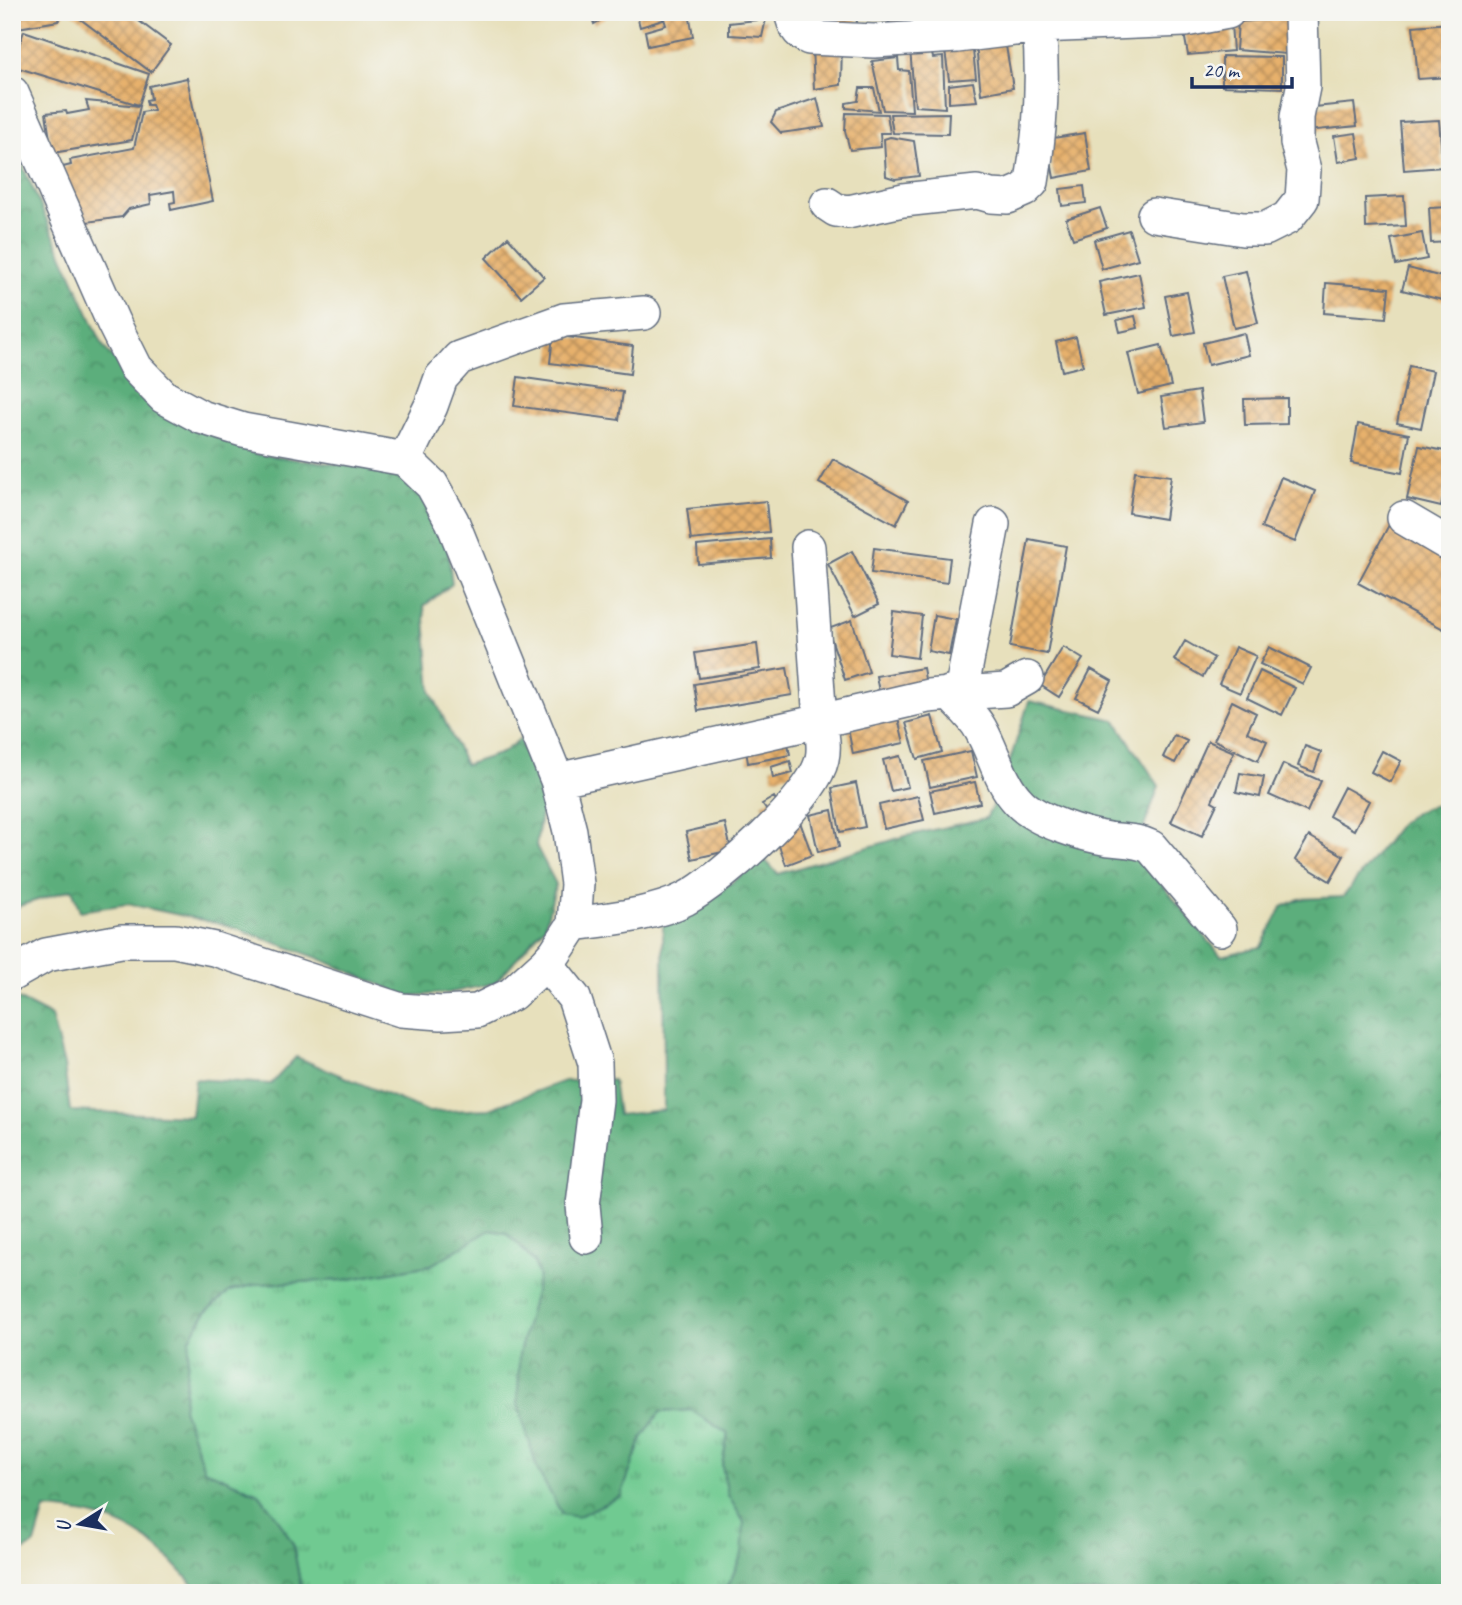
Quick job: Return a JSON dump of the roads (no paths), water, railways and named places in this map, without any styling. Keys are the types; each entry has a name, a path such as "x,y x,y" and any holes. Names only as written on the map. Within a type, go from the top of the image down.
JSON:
{"street":[{"path":"791,12 796,29 802,35 819,39 874,41 957,36 1039,26 1185,20 1228,12"},
{"path":"1154,215 1243,229 1265,229 1287,218 1301,199 1304,170 1297,143 1297,117 1303,87 1301,12"},
{"path":"827,204 848,212 903,200 977,192 1009,197 1024,190 1032,182 1041,110 1043,73 1039,26"},
{"path":"12,93 135,368 164,397 201,417 243,430 405,459 432,485 452,521 557,780 570,831 577,884 574,924 555,953 512,994 477,1011 441,1013 401,1010 215,949 175,941 121,941 46,955 12,974"},
{"path":"405,459 431,406 441,378 459,358 564,320 644,313"},
{"path":"1404,518 1450,545"},
{"path":"993,524 955,693 980,726 1002,775 1019,803 1037,815 1074,830 1109,839 1138,841 1151,847 1220,929"},
{"path":"574,924 634,915 684,900 740,859 813,781 822,760 824,744 820,721 808,547"},
{"path":"557,780 928,696 1006,690 1027,678"},
{"path":"546,962 574,998 595,1063 596,1100 583,1205 586,1237"}]}
